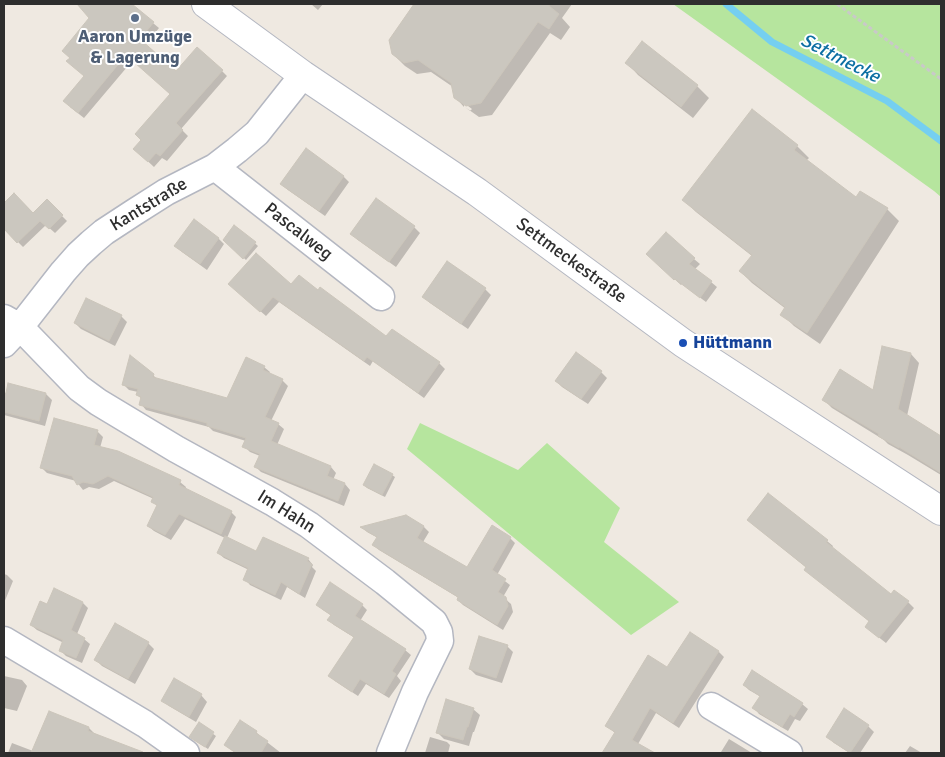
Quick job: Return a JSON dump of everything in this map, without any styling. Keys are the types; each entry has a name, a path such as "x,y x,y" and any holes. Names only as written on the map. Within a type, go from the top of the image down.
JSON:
{"street":[{"name":"Settmeckestraße","path":"206,4 303,75 477,192 683,343 941,511"},
{"name":"Kantstraße","path":"9,330 78,255 104,232 166,192 214,167 257,133 303,75"},
{"name":"Pascalweg","path":"214,167 381,297"},
{"name":"Im Hahn","path":"9,330 98,402 309,525 434,622 439,632 440,641 415,692 390,753"},
{"path":"4,640 145,724 186,753"},
{"path":"711,706 789,753"}],"path":[{"path":"837,4 941,79"}],"green space":[{"path":"673,4 941,4 941,197 934,191"},
{"path":"420,423 518,470 547,443 620,508 604,542 679,602 631,635 407,449"}],"building":[{"path":"77,4 132,4 154,22 140,39 176,71 197,47 223,70 176,123 183,130 160,156 156,153 148,162 133,149 141,140 135,134 170,94 126,55 78,113 63,101 84,76 66,61 70,58 62,51 89,18"},
{"path":"414,4 550,4 549,6 559,14 549,29 538,22 481,103 466,106 454,98 451,83 418,60 404,63 392,54 389,40"},
{"path":"642,41 698,85 681,107 625,63"},
{"path":"752,109 798,145 794,150 856,197 860,191 888,208 807,333 780,315 785,307 739,271 752,255 682,200"},
{"path":"306,148 344,176 319,211 280,184"},
{"path":"14,193 33,213 47,199 63,215 49,229 40,221 17,243 4,229 4,203"},
{"path":"376,198 415,226 389,262 350,234"},
{"path":"194,219 219,238 200,264 174,246"},
{"path":"234,225 256,242 243,259 223,240"},
{"path":"666,232 695,258 689,264 712,281 700,298 674,280 646,254"},
{"path":"256,253 291,284 299,275 318,290 320,287 386,336 392,329 440,362 418,393 367,357 364,361 273,297 260,312 228,284"},
{"path":"447,261 486,288 461,324 422,297"},
{"path":"86,298 122,315 109,341 74,323"},
{"path":"882,346 911,353 898,409 941,436 941,473 822,400 840,369 873,390"},
{"path":"576,352 602,371 581,399 555,381"},
{"path":"130,355 154,374 153,377 227,398 246,357 265,366 263,370 283,379 265,417 279,423 271,441 331,466 327,476 345,483 338,501 254,467 260,454 242,447 246,438 207,426 207,423 139,405 141,397 136,395 138,389 122,385"},
{"path":"8,383 46,393 39,421 4,412 4,394 6,393"},
{"path":"54,418 98,430 94,445 118,451 181,480 179,485 232,511 221,534 179,514 165,535 147,526 157,505 151,502 153,497 108,476 93,484 83,482 77,485 72,476 40,468"},
{"path":"374,464 393,474 382,495 363,485"},
{"path":"768,493 828,540 826,542 891,594 894,590 909,601 879,638 865,627 869,621 804,570 806,567 747,520"},
{"path":"406,515 424,526 417,538 467,567 492,525 511,537 492,570 506,579 498,592 506,597 508,606 497,625 457,600 458,597 372,545 377,537 360,527"},
{"path":"225,536 256,551 263,537 309,558 307,561 312,564 299,594 281,582 275,595 243,580 248,568 217,553"},
{"path":"330,582 363,604 355,616 406,649 392,671 396,674 384,694 360,679 352,692 328,676 354,637 327,620 331,615 316,605"},
{"path":"54,588 83,602 71,630 85,638 76,658 59,651 63,640 30,625 40,601 47,604"},
{"path":"115,623 149,642 128,679 94,660"},
{"path":"690,632 719,651 673,723 650,708 632,740 655,753 602,753 615,732 605,726 648,655 667,667"},
{"path":"479,636 508,645 496,678 469,669"},
{"path":"752,670 803,703 794,717 790,714 782,727 752,708 760,696 743,685"},
{"path":"174,678 202,694 189,717 161,701"},
{"path":"446,699 474,708 463,740 436,733"},
{"path":"844,708 869,725 850,753 826,737"},
{"path":"49,711 89,727 88,731 143,752 31,753"},
{"path":"240,720 268,741 261,753 236,753 224,745"},
{"path":"199,722 214,732 205,747 189,737"}],"waterway":[{"name":"Settmecke","path":"726,4 772,42 887,101 941,141"}],"place":[{"name":"Aaron Umzüge & Lagerung","path":"135,18"},
{"name":"Hüttmann","path":"683,343"}]}
